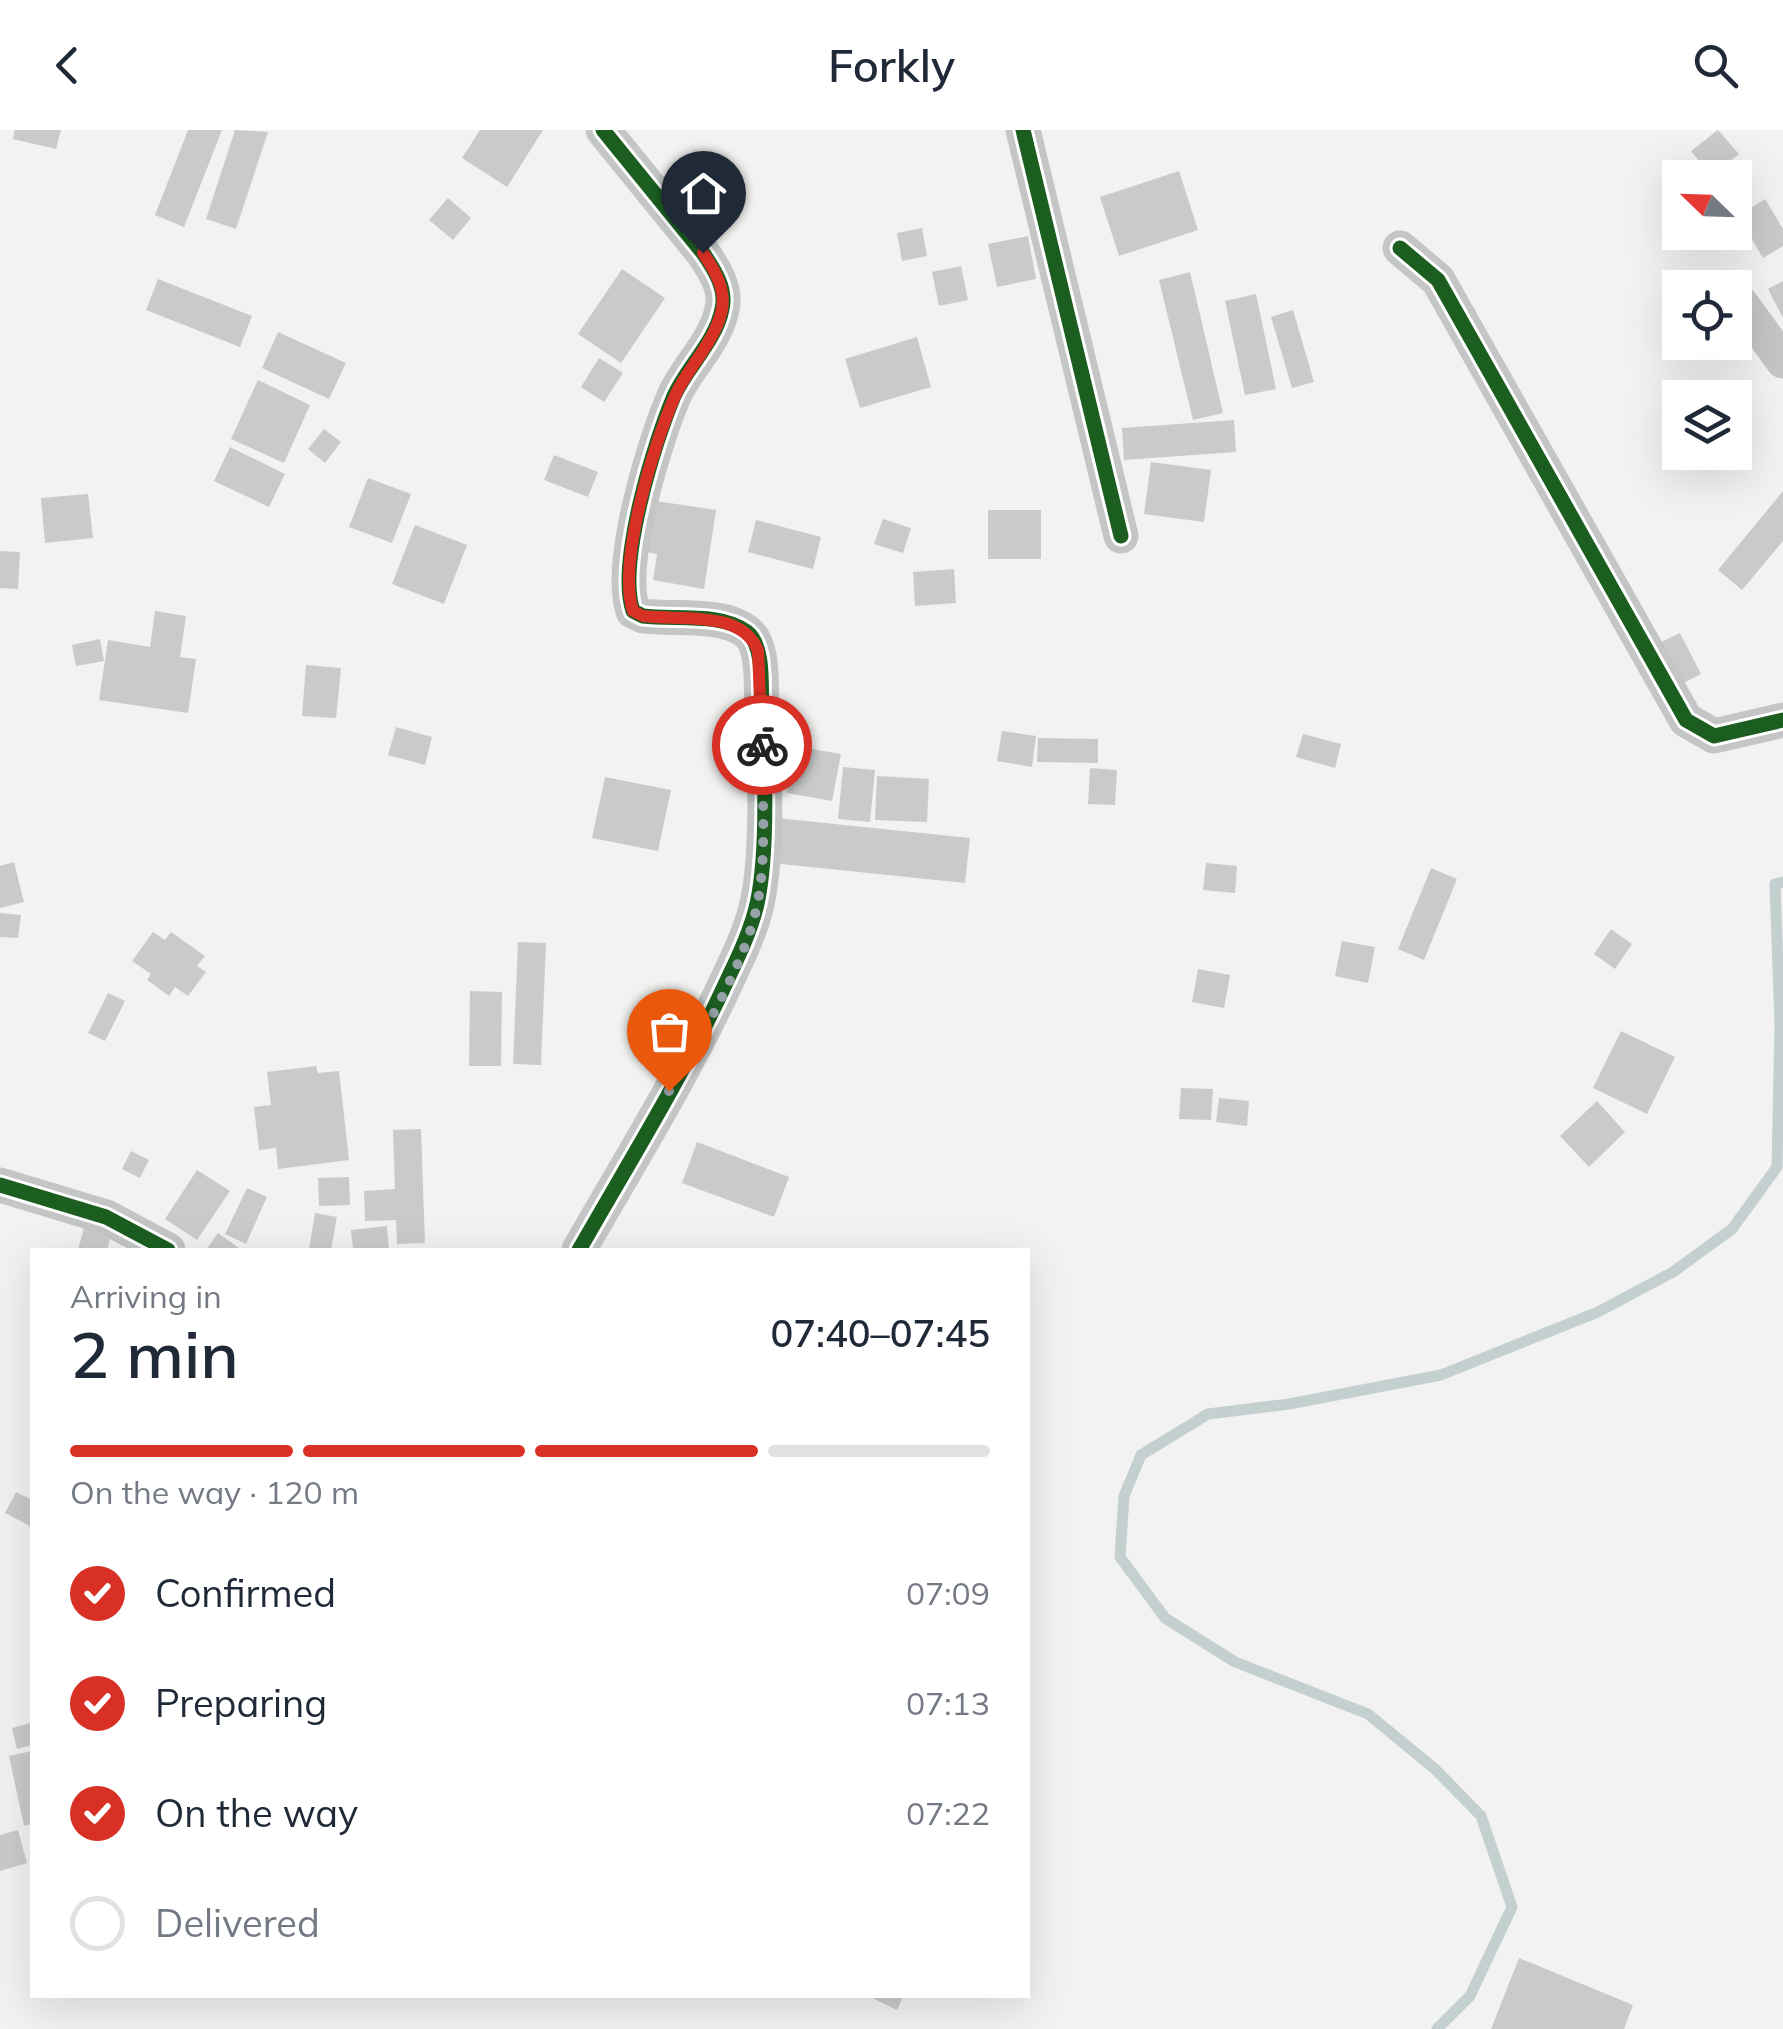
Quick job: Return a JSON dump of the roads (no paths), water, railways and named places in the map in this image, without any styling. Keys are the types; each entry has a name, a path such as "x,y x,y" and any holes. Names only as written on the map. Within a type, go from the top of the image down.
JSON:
{"street":[{"path":"580,1248 705,1028 750,931 758,900 762,853 762,724 758,651 753,638 723,622 643,616 633,611 626,578 658,441 675,395 718,324 724,306 722,293 716,272 703,253 604,130"},
{"path":"1023,130 1121,536"},
{"path":"1400,248 1438,280 1686,720 1714,736 1783,720"},
{"path":"1752,318 1783,361"},
{"path":"0,1184 106,1217 164,1248"}],"waterway":[{"path":"1437,2029 1470,1996 1512,1907 1481,1816 1435,1769 1368,1714 1235,1662 1165,1618 1120,1557 1124,1496 1141,1455 1208,1414 1289,1404 1441,1375 1598,1312 1673,1272 1732,1229 1777,1167 1780,1024 1775,884 1783,882"}]}
